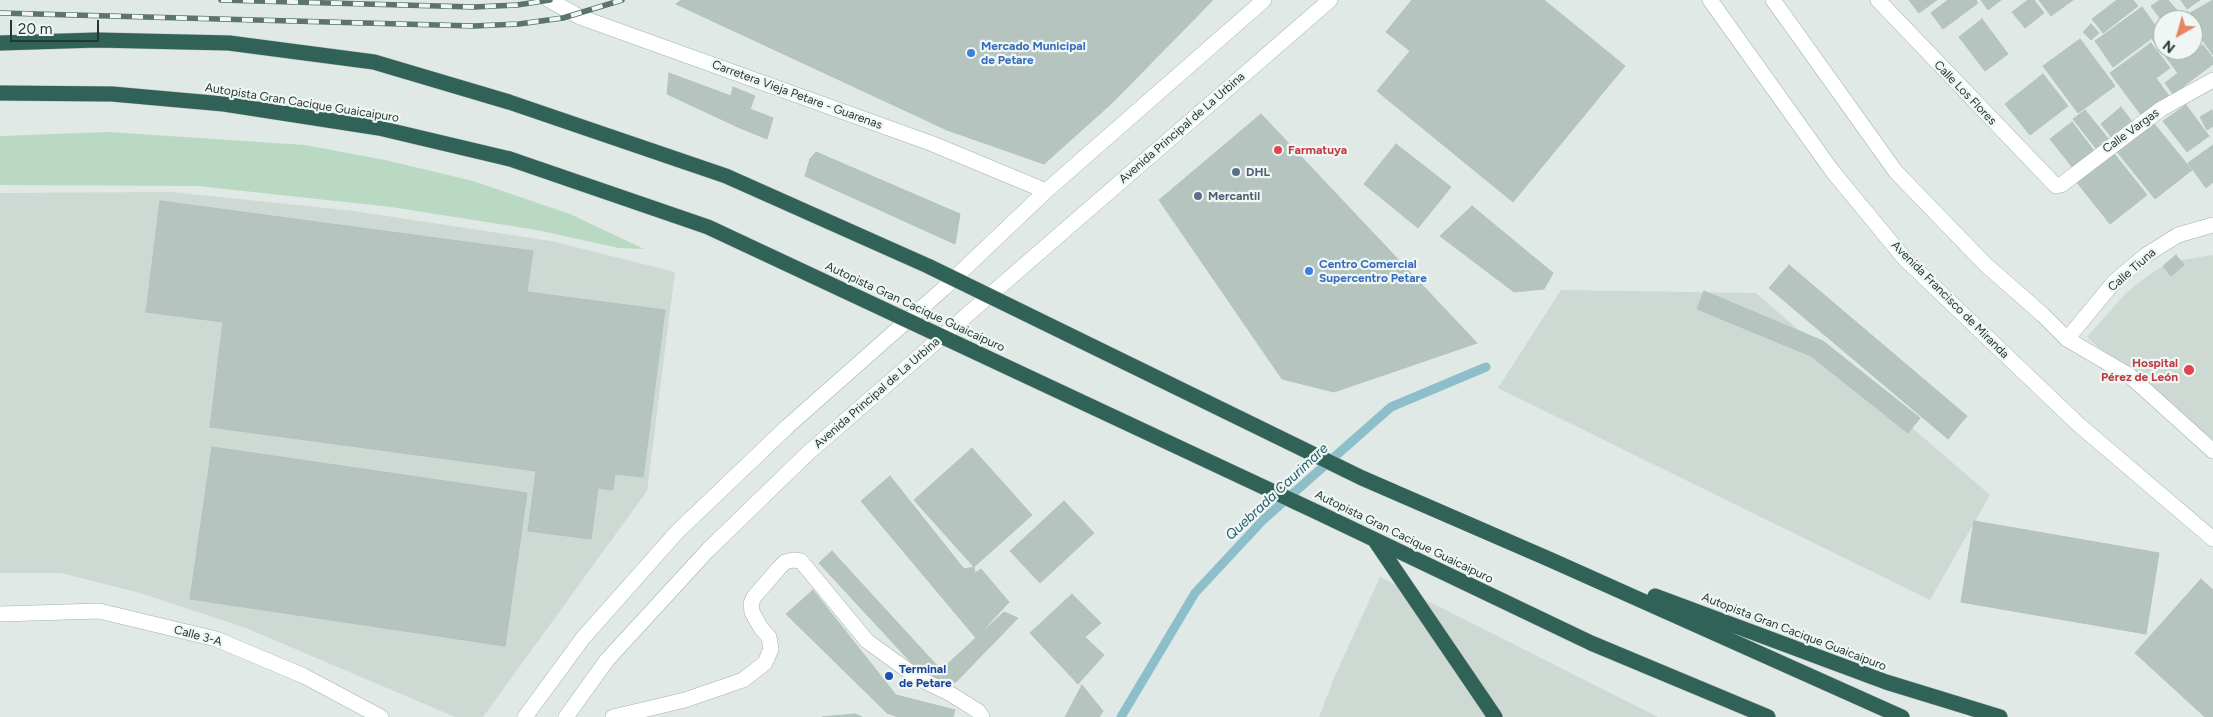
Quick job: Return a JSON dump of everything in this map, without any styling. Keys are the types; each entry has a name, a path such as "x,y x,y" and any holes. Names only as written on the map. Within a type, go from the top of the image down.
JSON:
{"highway":[{"name":"Autopista Gran Cacique Guaicaipuro","path":"0,43 96,40 229,43 374,62 508,102 726,176 928,266 1362,478 1552,560 1902,717"},
{"name":"Autopista Gran Cacique Guaicaipuro","path":"0,93 112,94 224,104 379,128 510,158 708,227 1321,514 1591,643 1768,717"},
{"path":"1375,541 1495,717"},
{"name":"Autopista Gran Cacique Guaicaipuro","path":"1552,560 1711,616 1886,682 2000,717"}],"main road":[{"name":"Carretera Vieja Petare - Guarenas","path":"549,0 580,17 933,144 1046,191"},
{"path":"525,717 583,638 677,532 788,426 943,288 1046,191 1264,0"},
{"name":"Avenida Principal de La Urbina","path":"566,717 614,653 708,550 808,453 1330,0"},
{"name":"Avenida Francisco de Miranda","path":"1710,0 1834,172 1904,258 2078,424 2213,539"},
{"path":"1773,0 1896,172 1986,265 2043,315 2067,339 2130,376 2213,451"},
{"name":"Calle Los Flores","path":"1878,0 2054,185"},
{"name":"Calle Vargas","path":"2054,185 2061,185 2161,109 2213,80"},
{"name":"Calle Tiuna","path":"2067,339 2114,282 2146,255 2178,235 2213,225"},
{"path":"613,717 685,700 743,680 765,663 771,649 770,643 752,612 751,604 754,597 785,562 794,560 801,562 866,641 918,678 949,693 978,711 982,717"},
{"name":"Calle 3-A","path":"0,614 99,612 216,639 304,676 381,717"}],"shaded area":[{"path":"172,192 354,211 551,241 675,272 647,491 483,717 455,717 246,628 140,593 61,573 0,573 0,193"},
{"path":"2213,255 2213,451 2087,337 2127,292 2169,262"},
{"path":"1561,290 1756,293 1990,495 1930,600 1498,388"},
{"path":"1380,577 1658,717 1319,717 1334,678"}],"green space":[{"path":"109,132 305,145 385,160 473,181 570,214 644,249 619,248 537,230 391,207 198,186 0,185 0,136"}],"building":[{"name":"Mercado Municipal de Petare","path":"681,0 1213,0 1112,103 1044,164 947,130 676,4"},
{"path":"1412,0 1544,0 1625,66 1513,202 1377,91 1410,51 1386,32"},
{"path":"1909,0 1937,0 1919,13"},
{"path":"1948,0 1976,0 1978,3 1943,29 1931,13"},
{"path":"1981,0 2001,0 1988,10"},
{"path":"2028,0 2034,0 2044,13 2025,28 2012,12"},
{"path":"2039,0 2073,0 2051,16"},
{"path":"2117,0 2133,0 2138,6 2103,33 2092,19"},
{"path":"2160,0 2168,0 2177,10 2154,10 2151,6"},
{"path":"2181,0 2200,0 2187,9"},
{"path":"2213,0 2213,55 2203,41 2203,10 2196,10"},
{"path":"2142,7 2153,22 2153,37 2113,67 2095,41"},
{"path":"1982,19 2008,54 1985,71 1959,37"},
{"path":"2091,24 2099,33 2091,40 2083,32"},
{"path":"2080,39 2115,86 2078,113 2043,66"},
{"path":"2151,43 2153,46 2153,60 2164,60 2170,68 2156,78 2169,96 2142,116 2110,73"},
{"path":"2203,45 2213,58 2213,64 2173,94 2165,83 2178,73 2168,60 2203,60"},
{"path":"669,73 731,96 745,105 740,128 667,94"},
{"path":"2043,74 2068,106 2030,135 2005,104"},
{"path":"733,87 755,96 750,109 773,118 767,139 740,128 745,105 731,96"},
{"path":"2186,105 2209,136 2187,152 2163,121"},
{"path":"2121,107 2133,123 2113,139 2101,124"},
{"path":"2085,110 2110,141 2098,151 2073,119"},
{"path":"2212,110 2213,126 2207,130 2200,117"},
{"name":"Centro Comercial Supercentro Petare","path":"1261,114 1477,343 1334,392 1282,379 1159,200"},
{"path":"2151,120 2192,170 2155,199 2115,149"},
{"path":"2072,122 2095,152 2073,168 2050,139"},
{"path":"1396,144 1451,187 1418,228 1364,184"},
{"path":"2213,145 2213,182 2206,188 2188,163"},
{"path":"2112,151 2147,195 2110,224 2075,180"},
{"path":"816,152 960,214 955,244 805,176 810,159"},
{"path":"160,201 533,251 527,292 665,310 643,477 615,474 613,490 598,488 591,539 528,531 536,471 210,427 223,322 146,312"},
{"path":"1472,206 1553,273 1544,289 1514,292 1440,236"},
{"path":"2176,255 2184,265 2171,276 2163,266"},
{"path":"1789,265 1967,416 1948,439 1769,288"},
{"path":"1704,291 1823,341 1920,418 1908,433 1811,356 1697,309"},
{"path":"212,447 527,493 505,646 190,599"},
{"path":"972,448 1032,515 974,567 914,500"},
{"path":"890,476 964,569 974,567 975,573 981,569 1009,602 976,638 861,501"},
{"path":"1064,501 1094,533 1040,583 1010,551"},
{"path":"1974,521 2159,553 2146,634 1961,602"},
{"path":"832,551 941,670 1004,612 1018,618 956,682 931,684 819,563"},
{"path":"2201,579 2213,590 2213,717 2205,717 2135,653"},
{"path":"813,590 896,695 955,710 953,717 898,717 887,713 786,614"},
{"path":"1072,594 1101,623 1085,637 1104,655 1078,684 1030,633"},
{"path":"1082,685 1103,711 1099,717 1065,717"},
{"path":"855,714 862,717 822,717"}],"waterway":[{"name":"Quebrada Caurimare","path":"1121,717 1195,593 1264,519 1391,407 1486,367"}],"railway":[{"path":"221,0 474,7 517,5 550,0"},
{"path":"0,13 474,26 519,24 563,18 622,0"}],"place":[{"name":"Mercado Municipal de Petare","path":"971,53"},
{"name":"Farmatuya","path":"1278,150"},
{"name":"DHL","path":"1236,172"},
{"name":"Mercantil","path":"1198,196"},
{"name":"Centro Comercial Supercentro Petare","path":"1309,271"},
{"name":"Hospital Pérez de León","path":"2189,370"},
{"name":"Terminal de Petare","path":"889,676"}]}
